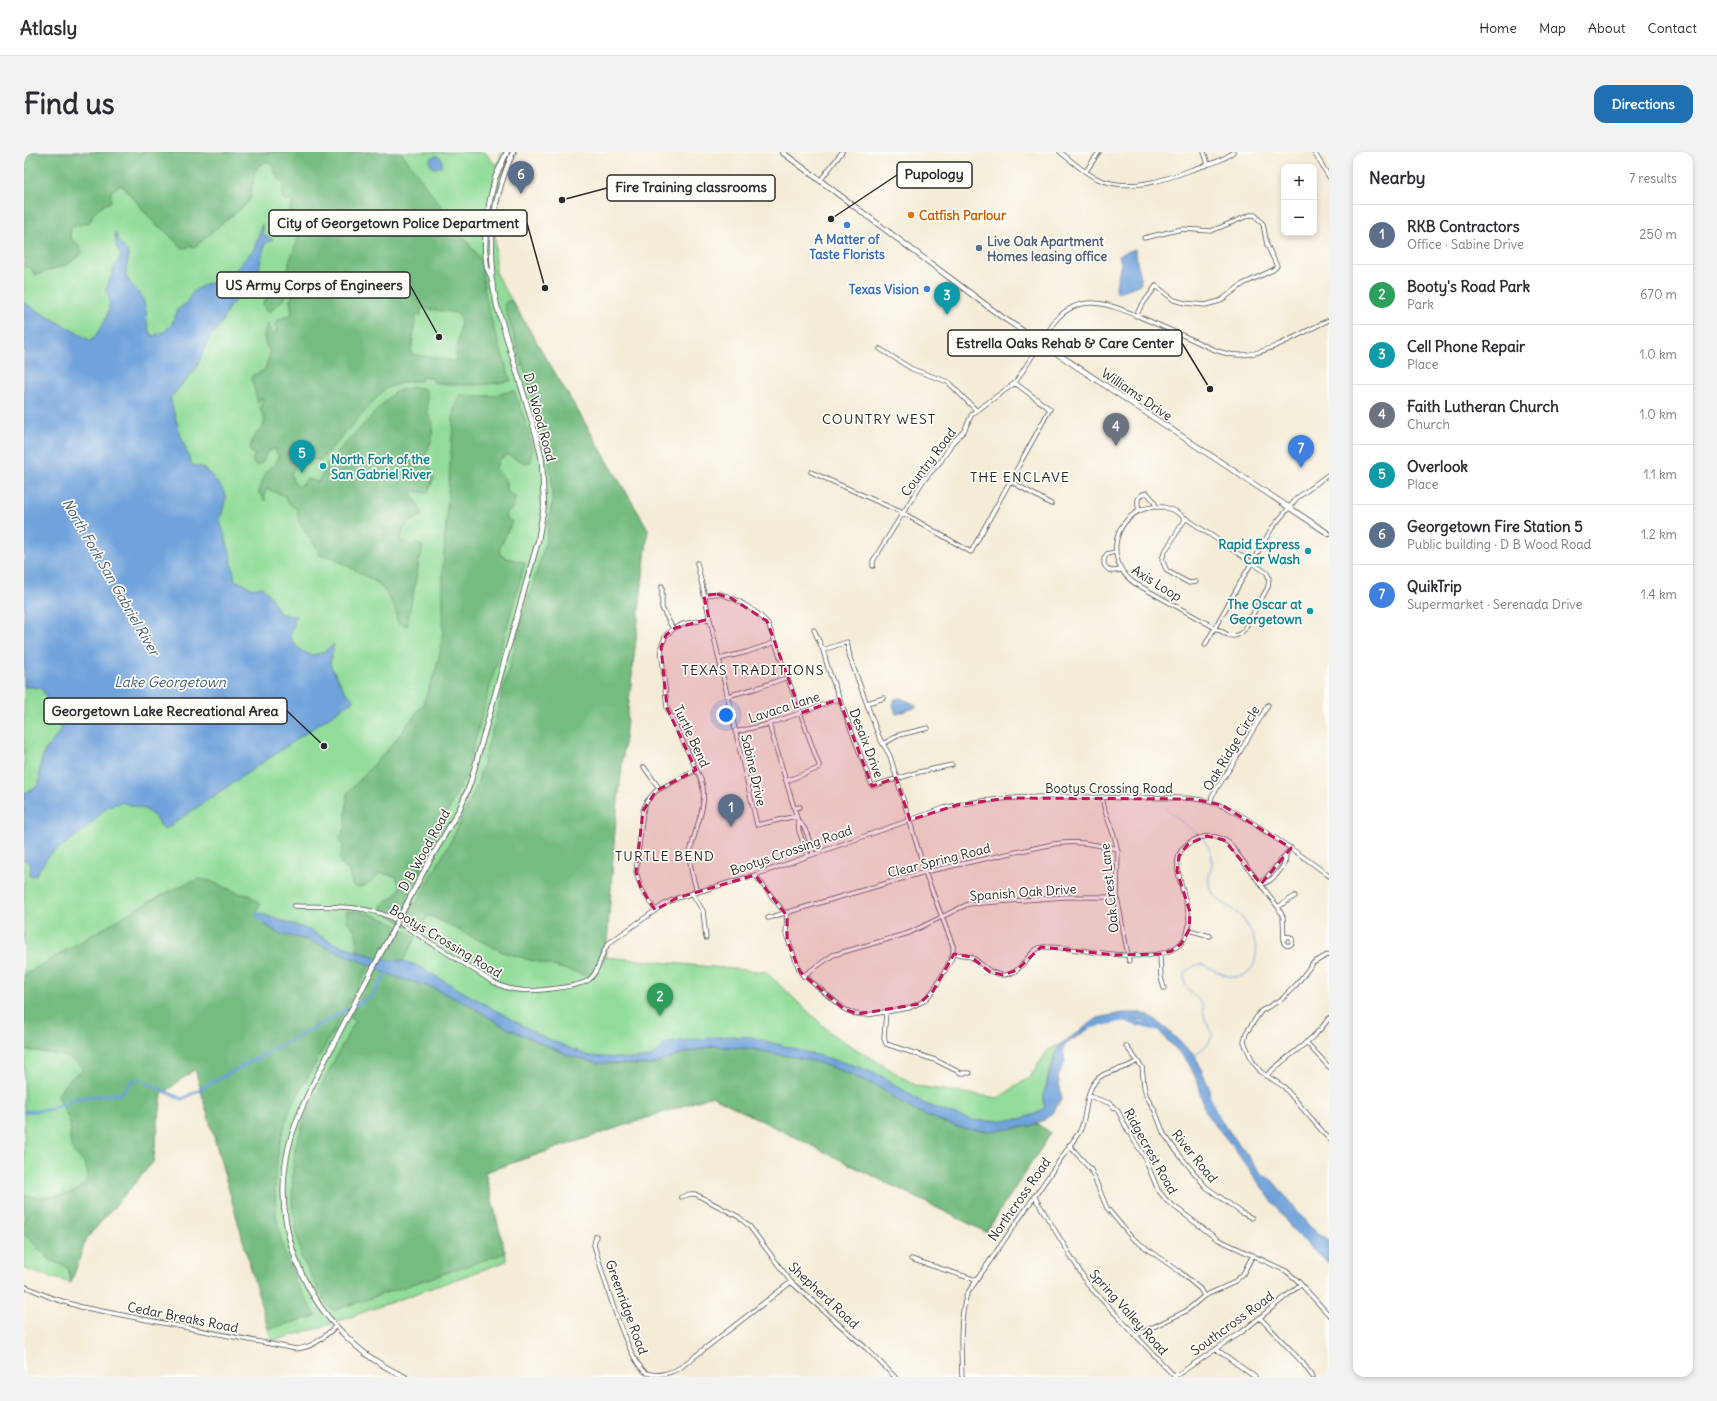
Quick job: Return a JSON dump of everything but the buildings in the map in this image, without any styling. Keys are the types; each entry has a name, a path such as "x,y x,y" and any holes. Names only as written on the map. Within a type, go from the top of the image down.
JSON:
{"main road":[{"name":"D B Wood Road","path":"405,1377 368,1356 336,1326 316,1303 296,1263 285,1217 284,1187 286,1159 291,1138 310,1091 426,867 460,808 470,784 538,541 544,506 542,461 497,306 491,276 487,268 487,218 493,186 507,152"},
{"name":"D B Wood Road","path":"491,276 493,270 492,234 498,188 513,152"},
{"name":"Williams Drive","path":"782,152 970,294 1041,344 1329,534"}],"street":[{"path":"820,181 842,152"},
{"path":"1060,152 1098,179 1111,183 1143,184 1166,179 1226,157 1233,152"},
{"path":"1086,171 1099,152"},
{"path":"1204,152 1208,164"},
{"path":"1314,152 1329,177"},
{"path":"493,186 498,188"},
{"path":"1136,316 1156,286 1174,300 1185,303 1205,305 1220,301 1243,284 1273,270 1277,266 1267,245 1263,224 1255,215 1250,215 1211,231 1182,229 1144,238"},
{"path":"486,234 492,234"},
{"name":"Country Road","path":"873,566 872,561 922,481 942,461 952,443 964,431 976,410 1015,383 1062,313 1079,305 1090,303 1111,305 1217,351 1240,356 1260,352 1329,320"},
{"path":"880,349 913,370 948,382 976,410"},
{"path":"811,472 903,513 971,552 1050,409 1015,383"},
{"path":"1205,645 1272,528 1299,495 1329,474"},
{"path":"1010,481 1051,504"},
{"path":"1139,511 1137,502 1138,497 1142,494 1147,493 1151,496 1156,507"},
{"name":"Axis Loop","path":"1156,507 1171,509 1268,573 1268,587 1242,632 1237,635 1230,636 1215,629 1126,578 1120,570 1115,552 1118,536 1122,526 1129,517 1139,511 1156,507"},
{"path":"1186,518 1164,553 1162,560 1167,571 1186,582 1196,582"},
{"path":"1115,552 1107,554 1104,564 1110,571 1114,572 1120,570"},
{"name":"Sabine Drive","path":"697,563 757,825 797,818"},
{"path":"662,586 662,608 672,629 683,624 709,619"},
{"path":"704,596 717,594 725,596 760,614 766,621 776,642 819,761 819,768 786,781"},
{"name":"Turtle Bend","path":"672,629 664,639 661,647 666,703 670,717 702,782 704,798 702,812 691,853 691,869 697,892"},
{"name":"Desaix Drive","path":"814,630 823,650 839,699 872,786 896,778 952,765"},
{"path":"719,659 747,652 776,642"},
{"path":"755,874 785,912 787,940 798,968 803,976 851,1012 863,1015 886,1012 909,1008 924,1001 933,991 953,954 952,946 925,872 890,756 879,736 850,658 847,642 823,650"},
{"path":"727,696 756,689 788,677"},
{"path":"867,703 884,698"},
{"name":"Lavaca Lane","path":"735,732 769,724 839,699"},
{"name":"Oak Ridge Circle","path":"1211,802 1212,796 1232,766 1268,705"},
{"path":"769,724 797,818 799,831 808,856"},
{"path":"883,744 899,735 928,728"},
{"path":"644,767 659,788"},
{"path":"655,910 641,888 636,872 643,810 649,798 659,788 696,770"},
{"name":"Bootys Crossing Road","path":"294,906 362,909 382,914 390,917 493,982 512,989 529,991 561,987 587,981 596,970 605,948 609,943 655,910 672,900 755,874 949,807 985,801 1007,798 1102,797 1192,799 1211,802 1240,814 1291,848 1329,876"},
{"name":"Oak Crest Lane","path":"1102,797 1105,812 1117,849 1117,897 1129,961"},
{"path":"794,808 800,807"},
{"path":"797,818 804,829 814,854"},
{"path":"953,954 971,957 990,972 1002,975 1017,970 1035,950 1041,947 1128,955 1160,954 1176,948 1184,940 1189,930 1190,912 1178,876 1177,866 1182,851 1188,844 1196,839 1207,836 1220,838 1229,843 1261,884 1278,907 1283,917 1284,940"},
{"name":"Clear Spring Road","path":"768,918 925,872 1063,842 1086,842 1117,849"},
{"path":"1261,884 1266,884 1272,878 1286,861 1286,856 1291,848"},
{"path":"692,893 703,911 706,938"},
{"path":"1278,907 1295,896"},
{"name":"Spanish Oak Drive","path":"803,976 833,955 909,933 942,918 963,906 976,903 1065,897 1117,897"},
{"path":"1189,930 1210,936"},
{"path":"1160,954 1161,978 1164,988"},
{"path":"1329,954 1313,963 1296,985 1282,999 1260,1011 1246,1033 1244,1042 1258,1069 1266,1076 1284,1087 1329,1139"},
{"path":"886,1012 884,1038 887,1045 934,1060 961,1073 970,1073"},
{"path":"1266,1076 1322,1028 1329,1018"},
{"path":"1306,1042 1329,1067"},
{"name":"River Road","path":"1126,1046 1142,1066 1146,1095 1155,1111 1164,1134 1177,1152 1206,1187 1242,1213 1252,1218"},
{"name":"Northcross Road","path":"962,1377 960,1352 964,1304 967,1294 1083,1125 1091,1086 1102,1076 1128,1067 1137,1061"},
{"name":"Ridgecrest Road","path":"1088,1096 1109,1104 1118,1111 1128,1131 1144,1156 1160,1192 1167,1201 1217,1239 1279,1267 1291,1275 1329,1315"},
{"path":"1069,1145 1091,1170 1107,1208 1132,1238 1184,1275 1200,1289 1204,1296"},
{"name":"Shepherd Road","path":"681,1197 695,1194 743,1220 750,1227 791,1282 867,1349 895,1377"},
{"name":"Spring Valley Road","path":"1034,1196 1089,1286 1174,1377"},
{"name":"Greenridge Road","path":"596,1236 594,1244 622,1327 638,1366 652,1376 668,1374 681,1367 791,1282"},
{"path":"1135,1336 1186,1311 1204,1296 1239,1279 1253,1255"},
{"path":"910,1259 976,1280"},
{"name":"Southcross Road","path":"1174,1377 1260,1318 1301,1284"},
{"name":"Cedar Breaks Road","path":"24,1286 52,1298 81,1307 296,1349 311,1346 336,1326"},
{"path":"1260,1318 1302,1362 1313,1377"},
{"path":"1216,1349 1255,1377"}],"highlighted area":[{"path":"717,594 731,598 767,621 801,713 839,699 872,786 896,778 910,820 957,805 1007,798 1192,799 1222,805 1291,848 1261,884 1224,840 1207,836 1188,844 1179,856 1177,871 1190,912 1189,930 1181,944 1171,951 1160,954 1115,955 1041,947 1017,970 1003,975 990,972 971,957 954,954 933,991 919,1004 858,1014 844,1009 800,972 787,940 787,916 755,875 677,898 655,910 641,888 636,872 643,811 656,791 696,770 667,708 661,647 666,635 675,628 709,619 704,596"}],"green space":[{"path":"24,152 485,152 496,166 503,152 517,152 505,176 498,201 495,224 496,274 648,529 615,828 606,957 766,972 833,1035 917,1086 998,1098 1030,1077 1048,1050 1061,1044 1057,1050 1048,1074 1045,1107 1042,1111 1027,1117 1051,1133 986,1232 712,1096 485,1172 507,1261 322,1327 275,1340 271,1339 195,1069 162,1094 153,1162 86,1239 71,1283 24,1269"},
{"path":"24,152 401,152 483,263 483,277 488,307 511,381 453,385 433,382 433,378 422,376 421,381 406,382 392,386 383,391 321,460 297,458 296,466 291,473 293,481 299,487 307,479 318,482 327,468 327,463 393,393 411,387 423,388 427,392 428,414 433,423 432,439 425,457 434,477 428,493 412,491 422,516 407,525 401,536 401,541 411,545 417,543 423,547 407,626 397,622 396,610 386,592 376,582 332,557 322,556 319,554 299,522 297,509 287,502 285,496 267,489 265,492 265,501 259,493 259,487 268,469 279,458 275,449 267,452 263,462 257,466 253,463 252,460 255,455 250,451 251,444 255,435 263,428 265,420 260,408 263,399 261,398 258,402 251,378 253,375 265,370 270,352 264,339 267,325 269,325 273,334 275,334 277,329 275,325 277,320 290,315 292,312 290,301 294,289 270,312 265,310 263,303 288,273 289,262 299,237 298,228 289,222 288,214 293,204 282,198 284,185 278,178 271,163 267,161 260,165 255,171 250,199 244,206 196,246 182,248 162,228 157,226 124,187 119,185 111,192 111,202 98,209 93,214 90,222 71,228 70,238 79,245 82,253 69,264 36,275 31,269 24,265","holes":["421,308 457,313 461,320 455,361 411,354 416,315 421,315"]},
{"path":"507,301 512,301 648,529 615,828 606,957 593,977 505,953 428,915 419,933 382,911 381,906 397,894 400,888 396,876 380,873 371,882 364,886 353,886 348,870 342,866 340,860 343,846 339,839 345,829 347,793 392,745 423,704 436,669 443,630 443,567 454,408 459,395 493,396 514,390 529,434 531,443 531,462 525,463 507,455 499,460 496,468 506,481 506,491 515,497 513,508 505,514 507,519 512,522 499,550 501,556 525,563 465,776 407,897 416,904 454,835 476,787 483,764 524,613 546,541 552,501 551,473 543,431 504,305"},
{"path":"200,879 210,881 241,894 250,895 260,904 256,912 262,914 261,916 273,930 280,934 308,940 370,965 289,1111 279,1146 275,1182 276,1214 283,1249 296,1283 316,1316 268,1329 195,1069 162,1094 153,1162 86,1239 71,1283 67,1267 50,1260 24,1234 24,1195 32,1197 53,1197 74,1192 81,1187 86,1180 87,1171 84,1163 72,1150 70,1141 70,1124 58,1096 60,1091 72,1077 84,1069 72,1059 50,1053 27,1050 24,1048 24,975 143,905 187,883"},
{"path":"347,911 368,913 384,919 416,937 403,961 385,960 357,950 357,935 347,921"},
{"path":"377,968 395,977 431,987 463,1001 503,1026 570,1056 621,1065 651,1065 684,1053 713,1046 751,1049 810,1060 845,1072 879,1087 912,1109 945,1123 965,1129 999,1130 1036,1124 1051,1133 986,1232 712,1096 485,1172 505,1253 335,1310 331,1309 326,1303 301,1257 292,1204 295,1149 302,1126 315,1097 355,1021 350,1018"}],"water":[{"path":"434,156 438,156 442,162 438,168 434,168 430,164 430,160"},
{"name":"Lake Georgetown","path":"262,224 263,234 273,240 265,243 258,273 248,288 229,307 221,323 208,340 196,369 170,398 181,437 192,465 201,467 209,473 222,488 226,497 220,521 230,552 235,581 244,583 252,589 262,587 270,596 279,613 296,616 290,637 295,645 302,651 311,654 321,653 334,644 330,664 344,690 354,700 164,830 155,817 146,810 121,802 107,807 86,829 48,856 36,875 29,876 31,865 26,860 24,861 25,793 39,785 40,765 45,751 62,729 42,689 24,687 24,303 91,341 103,324 109,310 109,297 106,290 114,268 121,256 116,246 115,232 119,241 128,253 126,275 144,303 148,327 152,336 164,332 172,324 177,310 185,304 194,291 205,284 221,281 231,275 254,249"},
{"path":"1135,249 1141,284 1115,292 1121,263 1119,255"},
{"path":"900,698 917,707 896,714 893,705 895,699"},
{"path":"262,914 309,930 331,942 385,960 403,961 418,966 541,1036 589,1056 634,1059 651,1057 665,1044 679,1041 728,1036 752,1037 856,1066 883,1077 925,1104 972,1120 988,1121 1019,1119 1036,1114 1045,1107 1043,1103 1044,1093 1057,1051 1061,1044 1098,1018 1122,1013 1141,1013 1160,1023 1195,1056 1209,1087 1210,1106 1261,1173 1273,1181 1310,1227 1329,1240 1329,1263 1292,1229 1230,1143 1208,1116 1203,1105 1199,1085 1188,1062 1159,1031 1144,1020 1125,1018 1099,1022 1066,1044 1063,1050 1065,1062 1058,1077 1062,1098 1054,1111 1043,1121 1030,1126 1009,1129 988,1131 965,1129 945,1123 912,1109 879,1087 845,1072 810,1060 751,1049 713,1046 684,1053 651,1065 598,1063 570,1056 503,1026 471,1006 431,987 395,977 370,965 308,940 280,934 264,924 260,919"}],"waterway":[{"path":"1165,808 1200,836"},
{"path":"1194,1056 1209,1043 1213,1034 1205,1019 1202,1004 1185,985 1184,973 1194,966 1201,964 1227,976 1240,977 1251,969 1256,955 1254,940 1248,926 1238,914 1220,900 1211,890 1209,884 1212,861 1211,854 1208,846 1202,838"},
{"name":"North Fork San Gabriel River","path":"258,915 267,922"},
{"path":"24,1112 47,1110 78,1098 120,1094 134,1080 140,1080 182,1099 372,996 389,970"},
{"name":"North Fork San Gabriel River","path":"1089,1026 1122,1019 1160,1029"},
{"name":"North Fork San Gabriel River","path":"1207,1095 1216,1116"}],"place":[{"name":"Georgetown Fire Station 5","path":"521,194"},
{"name":"Fire Training classrooms","path":"562,200"},
{"name":"Catfish Parlour","path":"911,215"},
{"name":"Pupology","path":"831,219"},
{"name":"A Matter of Taste Florists","path":"847,225"},
{"name":"Live Oak Apartment Homes leasing office","path":"979,248"},
{"name":"City of Georgetown Police Department","path":"545,288"},
{"name":"Texas Vision","path":"927,289"},
{"name":"Cell Phone Repair","path":"947,315"},
{"name":"US Army Corps of Engineers","path":"439,337"},
{"name":"Estrella Oaks Rehab & Care Center","path":"1210,389"},
{"name":"Faith Lutheran Church","path":"1116,446"},
{"name":"North Fork of the San Gabriel River","path":"323,466"},
{"name":"QuikTrip","path":"1301,468"},
{"name":"Overlook","path":"302,473"},
{"name":"Rapid Express Car Wash","path":"1308,551"},
{"name":"The Oscar at Georgetown","path":"1310,611"},
{"name":"Georgetown Lake Recreational Area","path":"324,746"},
{"name":"RKB Contractors","path":"731,827"},
{"name":"Booty's Road Park","path":"660,1016"}],"district":[{"name":"COUNTRY WEST","path":"879,419"},
{"name":"THE ENCLAVE","path":"1020,477"},
{"name":"TEXAS TRADITIONS","path":"753,670"},
{"name":"TURTLE BEND","path":"665,856"}]}
